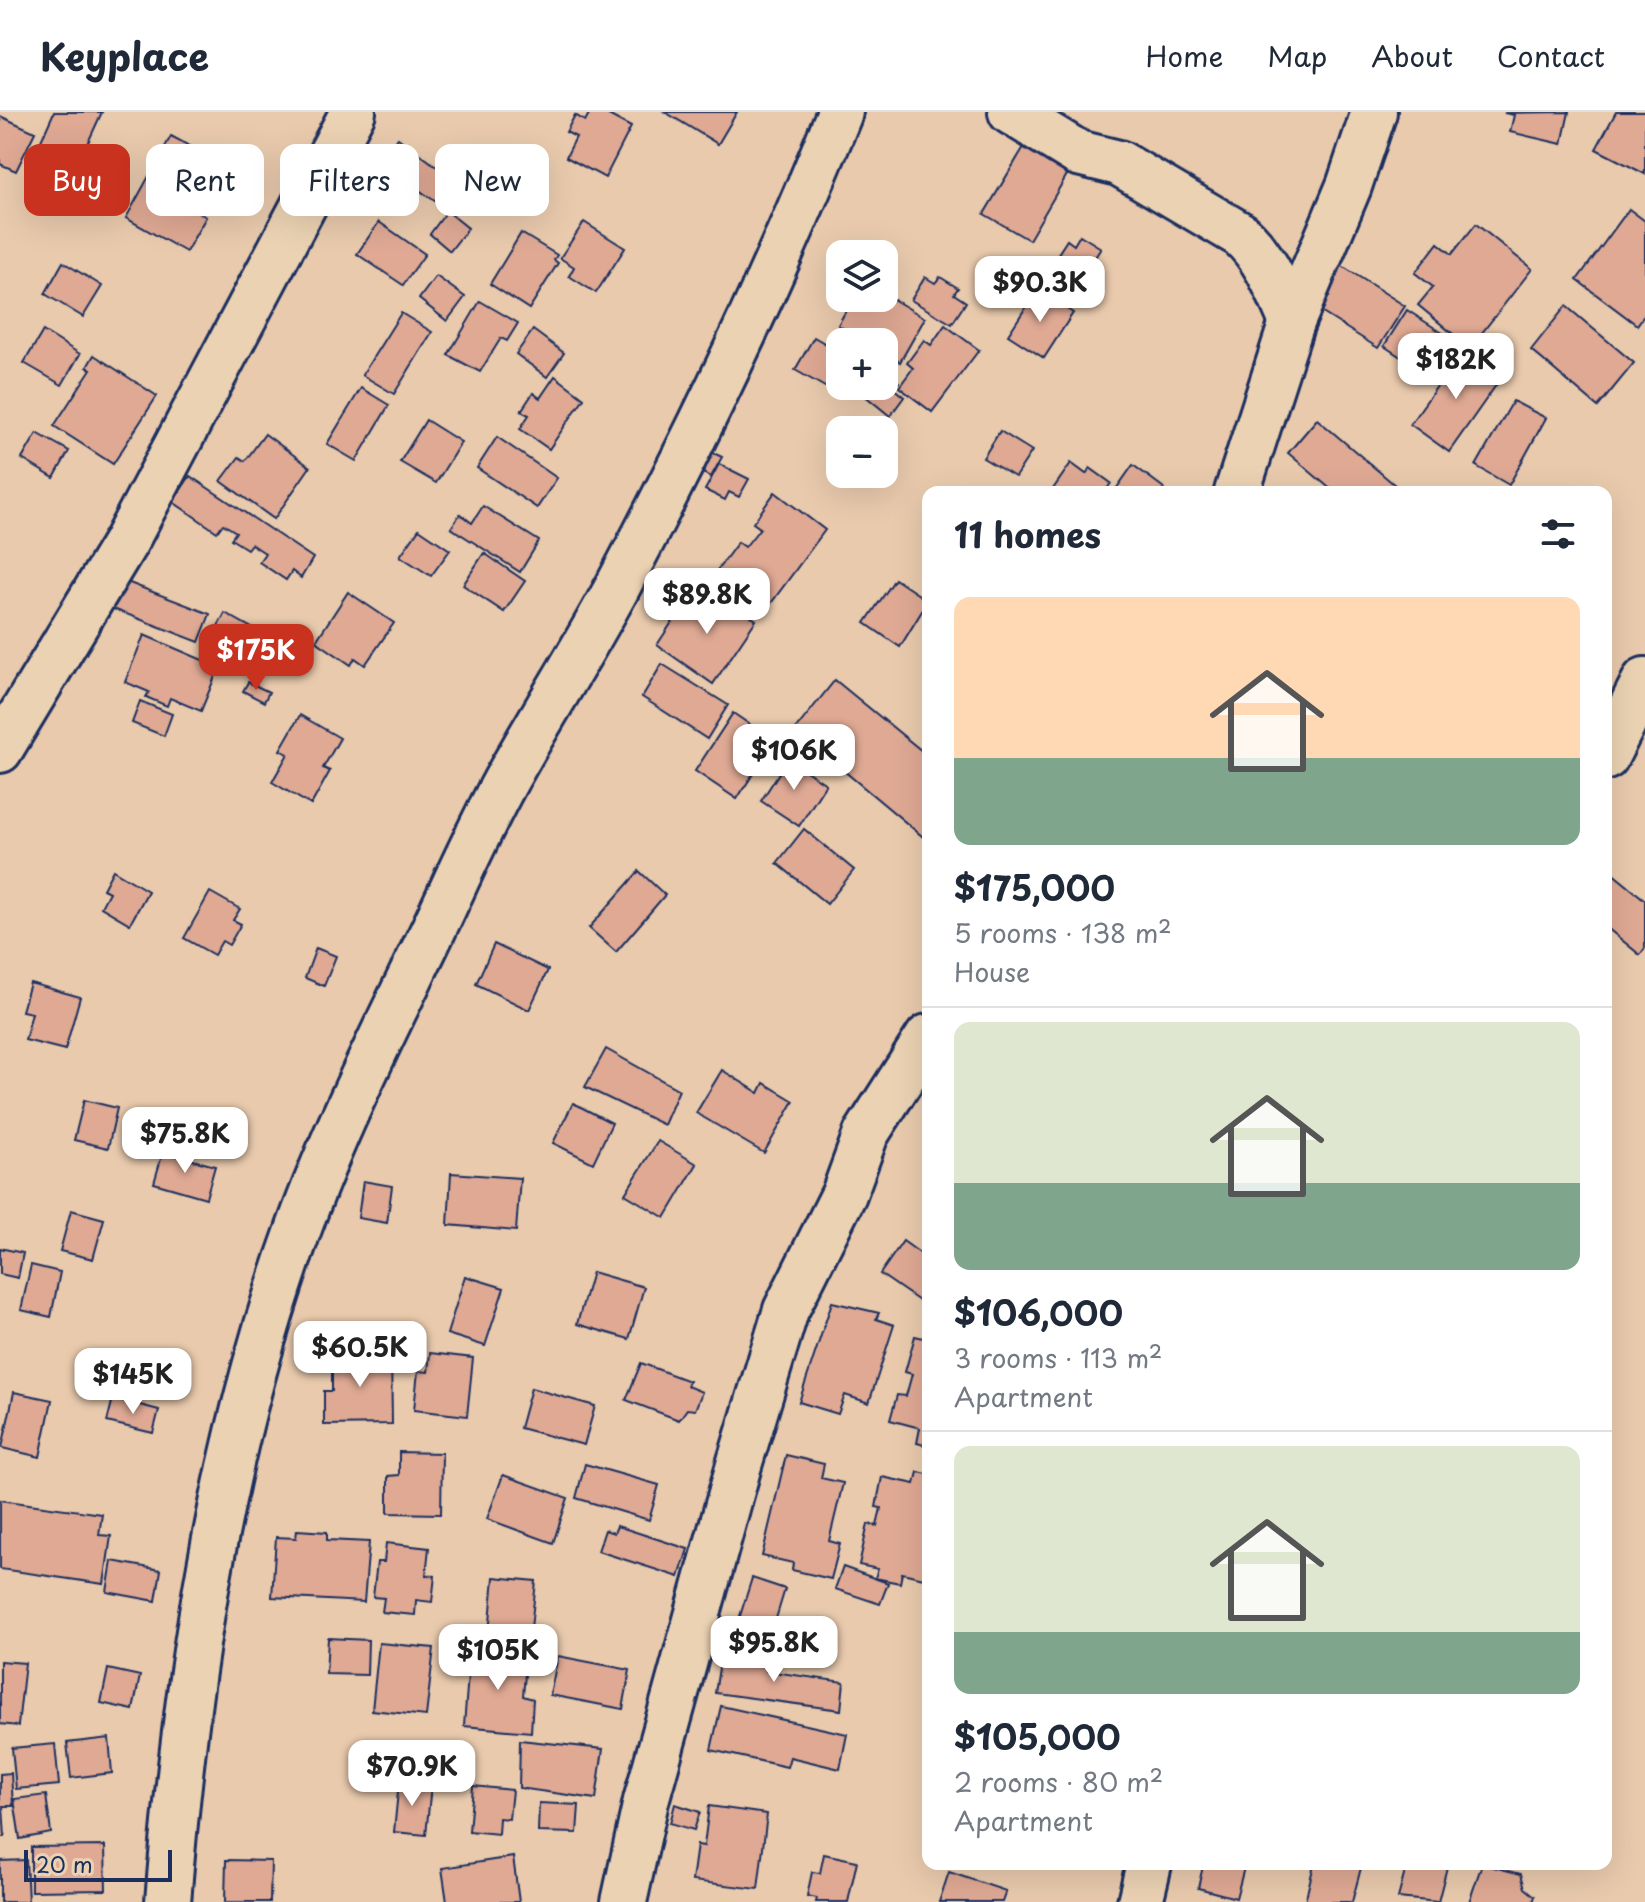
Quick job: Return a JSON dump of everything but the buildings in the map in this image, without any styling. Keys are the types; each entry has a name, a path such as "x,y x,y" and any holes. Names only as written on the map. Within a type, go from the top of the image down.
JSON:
{"street":[{"path":"0,750 125,543 353,112"},
{"path":"168,1902 179,1763 202,1600 235,1451 298,1230 332,1144 508,776 615,591 699,430 793,229 840,112"},
{"path":"1011,112 1078,153 1119,163 1241,235 1256,248 1292,322"},
{"path":"1239,486 1292,322 1349,186 1374,112"},
{"path":"1612,745 1645,680"},
{"path":"624,1902 646,1801 739,1465 786,1310 844,1194 866,1134 922,1046"},
{"path":"1140,1902 1148,1870"}]}
